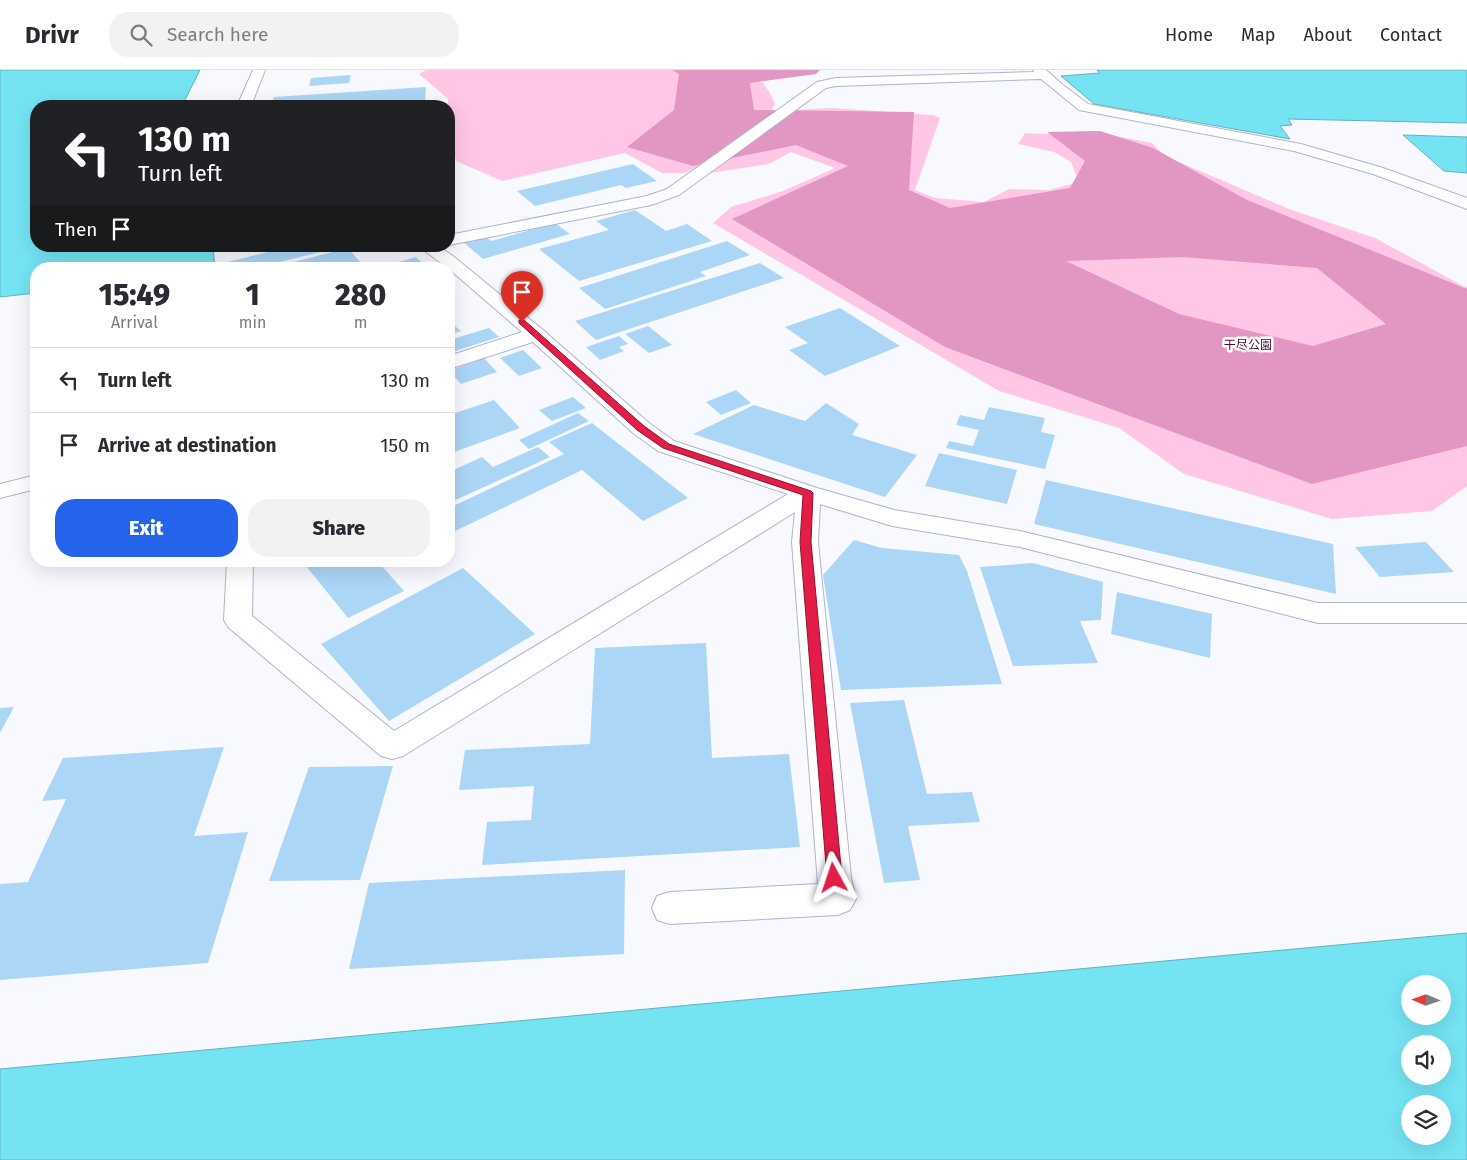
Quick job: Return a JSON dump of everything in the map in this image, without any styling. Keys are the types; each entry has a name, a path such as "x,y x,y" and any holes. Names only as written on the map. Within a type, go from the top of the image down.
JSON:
{"street":[{"path":"246,100 259,70"},
{"path":"455,239 652,200 673,192 822,85 836,82 1041,73 1073,101 1084,107 1296,146 1378,171 1467,204"},
{"path":"435,252 449,262"},
{"path":"455,267 536,334 640,428 666,446 808,493 892,518 1020,539 1318,613 1467,613"},
{"path":"455,361 536,334"},
{"path":"0,491 30,484"},
{"path":"240,567 238,620 392,747 808,493"},
{"path":"670,908 838,899 834,878 805,542 808,493"}],"green space":[{"path":"426,70 715,70 734,79 762,82 775,104 769,114 698,166 685,173 662,173 625,153 502,181 456,161 455,100 448,100 419,74"},
{"name":"干尽公園","path":"672,70 820,70 816,74 750,83 754,110 914,112 909,190 950,208 1070,188 1085,161 1047,132 1100,131 1153,148 1247,200 1467,289 1467,446 1312,484 945,347 732,219 848,166 796,145 693,166 627,147 674,110 679,74","holes":["1183,257 1317,268 1386,324 1313,346 1179,314 1066,261"]},
{"name":"干尽公園","path":"832,108 932,115 940,118 915,190 935,198 984,202 1009,189 1049,190 1079,182 1071,162 1054,152 1018,144 1025,133 1047,134 1089,131 1152,143 1165,156 1289,209 1375,238 1467,288 1467,486 1432,511 1332,519 1184,474 1119,428 999,391 713,223 731,207 783,191 835,168 791,152 769,164 710,173 792,110"}],"water":[{"path":"0,70 200,70 185,100 30,100 30,252 214,252 214,262 30,262 30,294 0,297"},
{"path":"1097,70 1467,70 1467,123 1288,119 1292,125 1280,126 1290,139 1094,104 1061,76 1100,73"},
{"path":"1403,135 1467,137 1467,173 1444,171"},
{"path":"1467,933 1467,1160 0,1160 0,1069"}],"building":[{"path":"351,75 349,83 309,86 311,78"},
{"path":"426,87 425,100 273,100 274,97"},
{"path":"633,164 657,181 626,188 621,185 535,206 517,191"},
{"path":"635,210 666,231 687,224 712,241 579,281 539,249 609,230 596,221"},
{"path":"555,223 570,234 483,259 463,242 484,236 491,241"},
{"path":"727,241 750,255 700,272 706,276 605,309 579,288"},
{"path":"269,252 321,252 280,262 228,262"},
{"path":"333,252 351,252 360,262 294,262"},
{"path":"416,257 422,262 399,262"},
{"path":"760,263 784,278 596,340 575,321"},
{"path":"840,308 900,346 825,376 789,350 808,343 785,327"},
{"path":"455,326 461,331 455,333"},
{"path":"648,326 672,345 649,353 625,334"},
{"path":"489,328 499,337 455,351 455,338"},
{"path":"619,336 628,344 619,347 624,351 600,360 586,347"},
{"path":"523,350 542,368 519,376 500,358"},
{"path":"484,358 497,372 461,384 455,378 455,369"},
{"path":"736,390 751,403 721,415 706,402"},
{"path":"573,397 586,408 552,421 539,410"},
{"path":"494,400 520,428 455,452 455,413"},
{"path":"826,403 859,424 852,435 917,455 885,497 693,434 754,405 805,421"},
{"path":"989,407 1045,418 1041,432 1055,435 1045,469 946,448 949,441 973,446 979,430 956,425 960,415 984,420"},
{"path":"578,413 589,421 529,449 519,440"},
{"path":"592,423 688,498 643,521 582,470 455,531 455,505 564,454 549,442"},
{"path":"538,447 550,457 455,500 455,469 482,457 493,467"},
{"path":"939,453 1017,470 1007,504 925,486"},
{"path":"1046,480 1333,544 1336,594 1034,524"},
{"path":"854,540 882,548 959,555 967,571 1002,684 841,690 823,575"},
{"path":"1426,542 1454,572 1380,577 1355,547"},
{"path":"1033,563 1103,582 1101,620 1080,621 1098,663 1013,666 980,567"},
{"path":"307,567 383,567 404,591 348,618"},
{"path":"463,568 535,634 389,721 321,644"},
{"path":"1117,592 1212,614 1210,658 1111,634"},
{"path":"706,643 712,758 789,754 800,847 482,865 487,822 531,820 534,786 459,790 465,750 590,744 595,648"},
{"path":"904,700 927,794 972,792 980,822 908,826 920,880 884,883 850,703"},
{"path":"14,707 0,733 0,708"},
{"path":"224,747 194,836 248,832 208,963 0,980 0,884 28,882 66,799 42,801 63,758"},
{"path":"393,766 360,880 269,881 309,767"},
{"path":"625,870 624,954 349,969 369,883"}],"route":[{"path":"522,322 640,428 666,446 808,493 805,542 834,878"}]}
